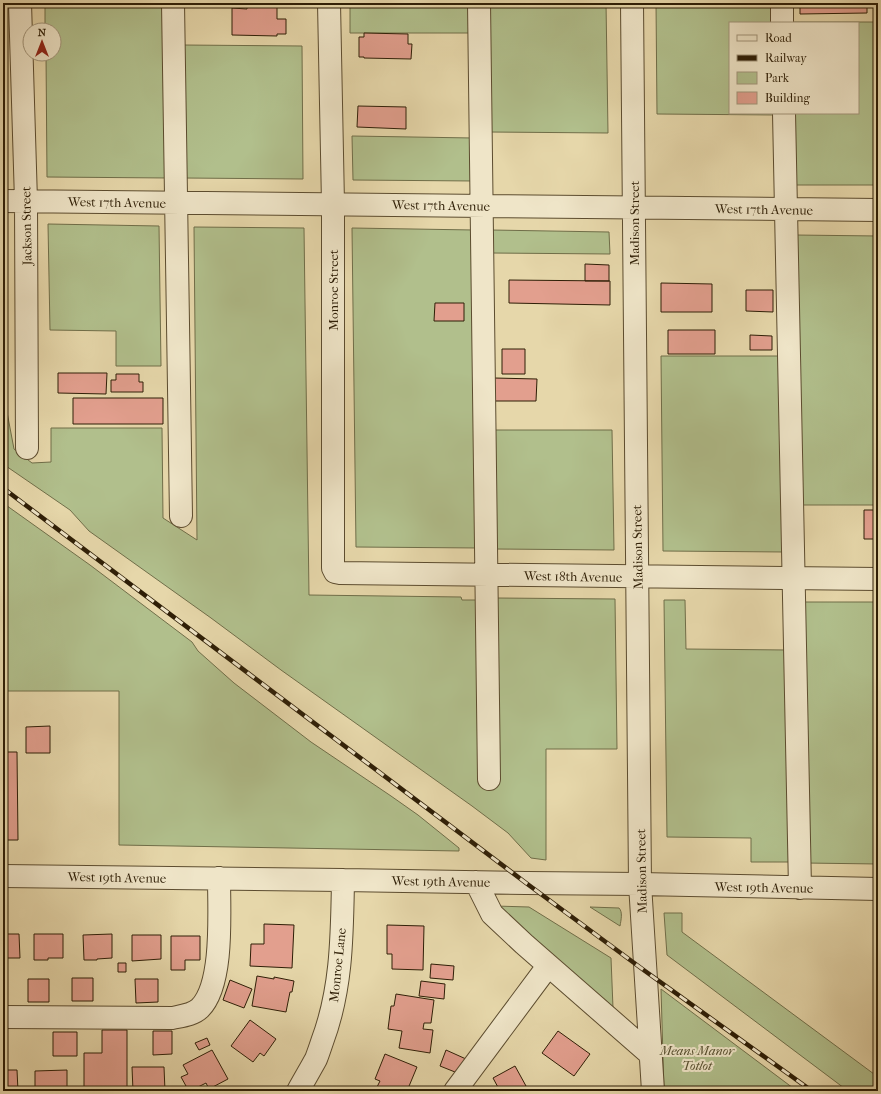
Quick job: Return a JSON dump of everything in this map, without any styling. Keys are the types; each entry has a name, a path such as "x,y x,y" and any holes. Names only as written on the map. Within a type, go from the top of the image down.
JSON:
{"street":[{"name":"Jackson Street","path":"20,3 26,201 27,448"},
{"path":"173,3 177,203 178,362 182,516"},
{"name":"Monroe Street","path":"329,3 333,204 333,568 335,572 340,573"},
{"path":"479,3 489,779"},
{"name":"Madison Street","path":"632,3 640,884 653,1091"},
{"path":"782,3 782,22"},
{"path":"784,114 800,888"},
{"name":"West 17th Avenue","path":"3,201 878,210"},
{"name":"West 18th Avenue","path":"340,573 878,579"},
{"name":"West 19th Avenue","path":"3,876 640,884 878,889"},
{"path":"3,1017 172,1018 196,1011 200,1008 208,996 212,987 216,969 218,948 219,878"},
{"name":"Monroe Lane","path":"298,1091 316,1059 329,1025 338,986 342,948 343,880"},
{"path":"476,882 492,914 548,966 651,1055"},
{"path":"455,1091 548,966"}],"green space":[{"path":"45,3 166,3 168,178 47,177 46,62 62,62 62,22 45,22"},
{"path":"350,3 471,3 472,33 350,33"},
{"path":"487,3 606,3 608,133 489,132"},
{"path":"656,3 776,3 776,22 729,22 729,114 778,115 657,114"},
{"path":"859,22 878,22 878,185 794,185 793,114 859,114"},
{"path":"183,45 302,46 303,179 184,178"},
{"path":"352,136 473,138 474,181 353,180"},
{"path":"48,224 159,226 161,366 116,366 116,331 50,330"},
{"path":"194,227 304,228 309,595 461,597 462,600 497,598 615,599 617,749 546,749 546,860 531,858 508,833 472,806 89,531 70,510 3,464 3,391 14,449 32,463 51,462 51,428 162,428 163,518 197,540"},
{"path":"352,228 474,230 479,548 356,547"},
{"path":"491,230 609,232 610,254 491,253"},
{"path":"795,235 878,236 878,505 799,505"},
{"path":"661,356 782,356 785,552 663,551"},
{"path":"494,430 612,430 614,550 495,549"},
{"path":"3,503 90,565 192,642 198,651 234,683 311,742 418,815 459,848 459,851 119,845 119,691 3,691"},
{"path":"664,600 685,600 686,649 787,650 791,862 751,862 751,838 667,837"},
{"path":"800,602 878,602 878,864 805,863"},
{"path":"495,906 529,907 611,958 613,1008"},
{"path":"590,907 619,908 621,914 620,926"},
{"path":"664,913 682,913 682,932 878,1077 878,1091 848,1091 667,955"},
{"name":"Means Manor Totlot","path":"661,989 797,1091 664,1091"}],"building":[{"path":"800,3 867,3 867,13 800,14"},
{"path":"247,6 277,6 277,19 286,19 286,34 277,34 277,36 232,35 232,8 247,9"},
{"path":"364,33 408,34 408,44 412,44 411,59 359,57 359,37 364,37"},
{"path":"358,106 406,107 406,129 357,127"},
{"path":"585,264 609,265 609,281 585,281"},
{"path":"509,280 610,281 610,305 509,303"},
{"path":"661,283 712,284 712,312 661,312"},
{"path":"746,290 773,290 773,312 746,311"},
{"path":"435,303 464,303 464,321 434,321"},
{"path":"668,330 715,330 715,354 668,354"},
{"path":"750,335 772,336 772,350 750,350"},
{"path":"502,349 525,349 525,374 502,374"},
{"path":"58,373 107,373 106,394 58,393"},
{"path":"116,374 139,374 139,382 143,382 143,392 111,392 111,380 116,380"},
{"path":"494,378 537,379 536,401 494,401"},
{"path":"73,398 163,398 163,424 73,424"},
{"path":"864,510 878,510 878,539 864,539"},
{"path":"50,726 50,753 26,753 26,727"},
{"path":"3,752 17,752 18,840 3,840"},
{"path":"264,924 294,925 292,968 250,966 251,944 264,944"},
{"path":"387,925 424,926 423,970 392,969 392,954 387,954"},
{"path":"3,934 19,934 20,958 4,958 3,960"},
{"path":"34,934 63,934 63,958 34,960"},
{"path":"112,934 112,958 84,960 83,935"},
{"path":"132,935 161,935 161,959 132,961"},
{"path":"171,936 200,936 200,960 185,960 185,970 171,970"},
{"path":"118,963 126,963 126,972 118,972"},
{"path":"431,964 454,966 453,980 430,978"},
{"path":"257,976 274,979 274,977 294,981 286,1012 252,1006"},
{"path":"72,978 93,978 93,1001 72,1001"},
{"path":"28,979 49,979 49,1002 28,1002"},
{"path":"135,979 158,979 158,1002 136,1003"},
{"path":"230,980 252,989 244,1008 223,1000"},
{"path":"421,981 445,984 444,999 419,996"},
{"path":"396,994 434,1000 431,1023 424,1023 423,1029 433,1030 430,1053 399,1048 402,1031 388,1029 391,1006 394,1006"},
{"path":"250,1020 276,1039 264,1056 260,1053 253,1062 231,1046"},
{"path":"102,1030 127,1030 127,1091 84,1091 84,1053 102,1053"},
{"path":"153,1031 172,1031 172,1054 153,1055"},
{"path":"558,1031 590,1054 574,1076 542,1053"},
{"path":"53,1032 77,1032 77,1056 53,1056"},
{"path":"207,1038 210,1045 199,1050 195,1043"},
{"path":"212,1050 228,1079 209,1089 206,1083 198,1087 200,1091 182,1091 181,1088 186,1086 181,1077 188,1074 183,1065"},
{"path":"446,1050 466,1059 460,1074 440,1066"},
{"path":"385,1054 417,1067 407,1091 375,1091 380,1081 375,1079"},
{"path":"515,1066 526,1086 517,1091 500,1091 493,1078"},
{"path":"132,1067 164,1067 165,1091 133,1091"},
{"path":"3,1070 17,1070 18,1091 3,1091"},
{"path":"67,1070 67,1091 35,1091 35,1071"}],"railway":[{"path":"3,488 526,883 812,1091"}]}
